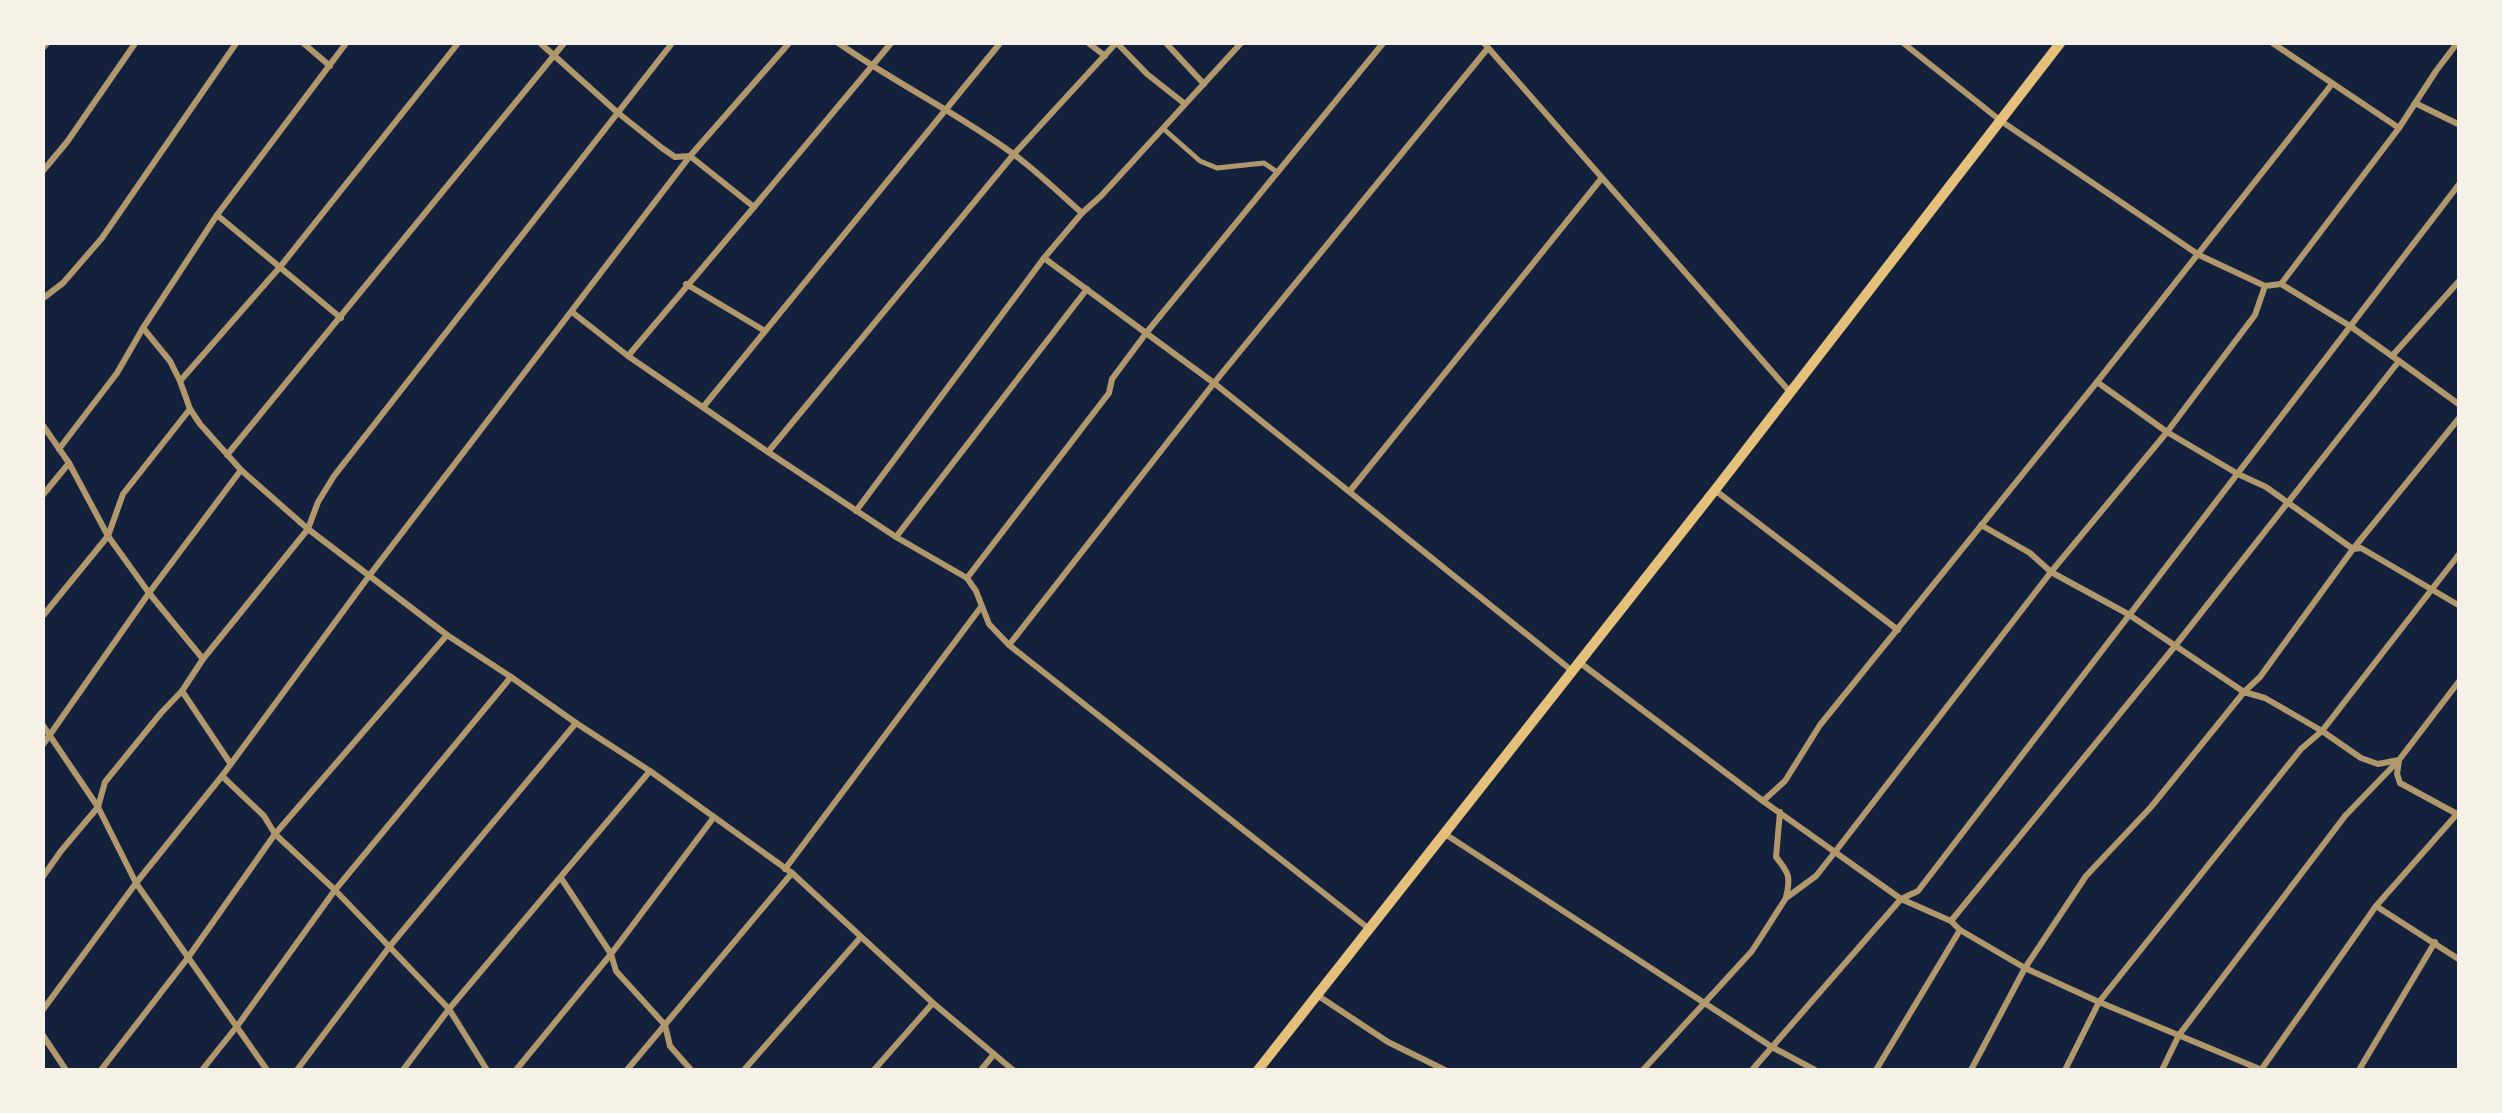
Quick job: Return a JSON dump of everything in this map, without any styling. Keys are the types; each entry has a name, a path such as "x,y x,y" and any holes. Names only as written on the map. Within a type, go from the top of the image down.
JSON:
{"main road":[{"path":"1258,1070 1715,490 2061,42"}],"street":[{"path":"42,49 48,42"},
{"path":"42,172 136,42"},
{"path":"42,299 63,283 102,238 237,42"},
{"path":"302,42 330,66"},
{"path":"59,449 118,373 142,328 217,215 348,42"},
{"path":"180,381 280,268 459,42"},
{"path":"539,42 617,112 676,157 690,156 754,206"},
{"path":"226,455 565,42"},
{"path":"42,878 98,807 105,782 182,691 203,659 308,529 334,476 673,42"},
{"path":"42,1011 690,156 790,42"},
{"path":"837,42 1014,154 1082,212"},
{"path":"628,356 892,42"},
{"path":"704,406 1001,42"},
{"path":"1088,42 1105,56"},
{"path":"1166,42 1204,84"},
{"path":"856,510 1044,258 1082,212 1242,42"},
{"path":"967,578 1108,392 1112,379 1147,332 1384,42"},
{"path":"1902,42 2001,121 2199,254 2265,286 2281,284 2350,326 2460,405"},
{"path":"2271,42 2400,128"},
{"path":"2281,284 2400,128 2458,42"},
{"path":"768,452 1014,154 1117,43 1147,74 1185,104"},
{"path":"1009,645 1214,382 1486,46 1790,392"},
{"path":"1763,800 1785,781 1820,726 2332,84"},
{"path":"2415,103 2460,125"},
{"path":"1166,131 1200,162 1218,168 1264,163 1278,172"},
{"path":"1350,492 1600,179"},
{"path":"1752,1070 1902,899 1918,891 2460,183"},
{"path":"217,215 341,318"},
{"path":"1044,258 1214,382 1575,666 1902,899 1951,921 2026,968 2261,1070 2376,906 2458,813 2400,783 2398,760"},
{"path":"1951,921 2288,504 2460,280"},
{"path":"686,284 765,331"},
{"path":"1786,898 1816,876 1836,852 2050,572 2167,432 2255,315 2265,286"},
{"path":"896,537 1087,289"},
{"path":"572,312 628,356 768,452 896,537 967,578 988,624 1009,645 1368,928"},
{"path":"142,328 160,347 200,424 241,470 308,529 447,635 650,770 788,871 932,1003 1013,1070"},
{"path":"2097,382 2167,432 2266,487 2353,549 2361,548 2460,606"},
{"path":"42,617 108,536 123,494 190,408"},
{"path":"1971,1070 2026,968 2086,876 2152,806 2260,677 2353,549 2460,417"},
{"path":"42,424 69,463 108,536 203,659"},
{"path":"42,496 69,463"},
{"path":"42,746 241,470"},
{"path":"1715,490 1898,630"},
{"path":"1981,524 2030,553 2050,572 2128,614 2244,692 2265,698 2362,758 2378,764 2398,760"},
{"path":"2065,1070 2099,1002 2301,749 2322,731 2460,552"},
{"path":"627,1070 788,871 981,606"},
{"path":"101,1070 188,959 275,834 447,635"},
{"path":"202,1070 335,890 511,677"},
{"path":"2162,1070 2179,1036 2345,816 2398,760 2460,680"},
{"path":"182,691 230,763"},
{"path":"296,1070 390,946 576,723"},
{"path":"42,724 98,807 136,883 267,1070"},
{"path":"403,1070 448,1009 650,770"},
{"path":"222,776 448,1009 487,1070"},
{"path":"1642,1070 1752,951 1786,898 1790,879 1776,857 1780,812"},
{"path":"516,1070 611,954 714,817"},
{"path":"1444,834 1772,1047 1815,1070"},
{"path":"561,878 611,954 616,971 665,1024 670,1046 691,1070"},
{"path":"2376,906 2460,960"},
{"path":"1876,1070 1960,930"},
{"path":"744,1070 860,938"},
{"path":"2359,1070 2434,942"},
{"path":"1316,995 1388,1042 1444,1070"},
{"path":"874,1070 932,1003"},
{"path":"42,1034 66,1070"},
{"path":"980,1070 994,1054"}]}
